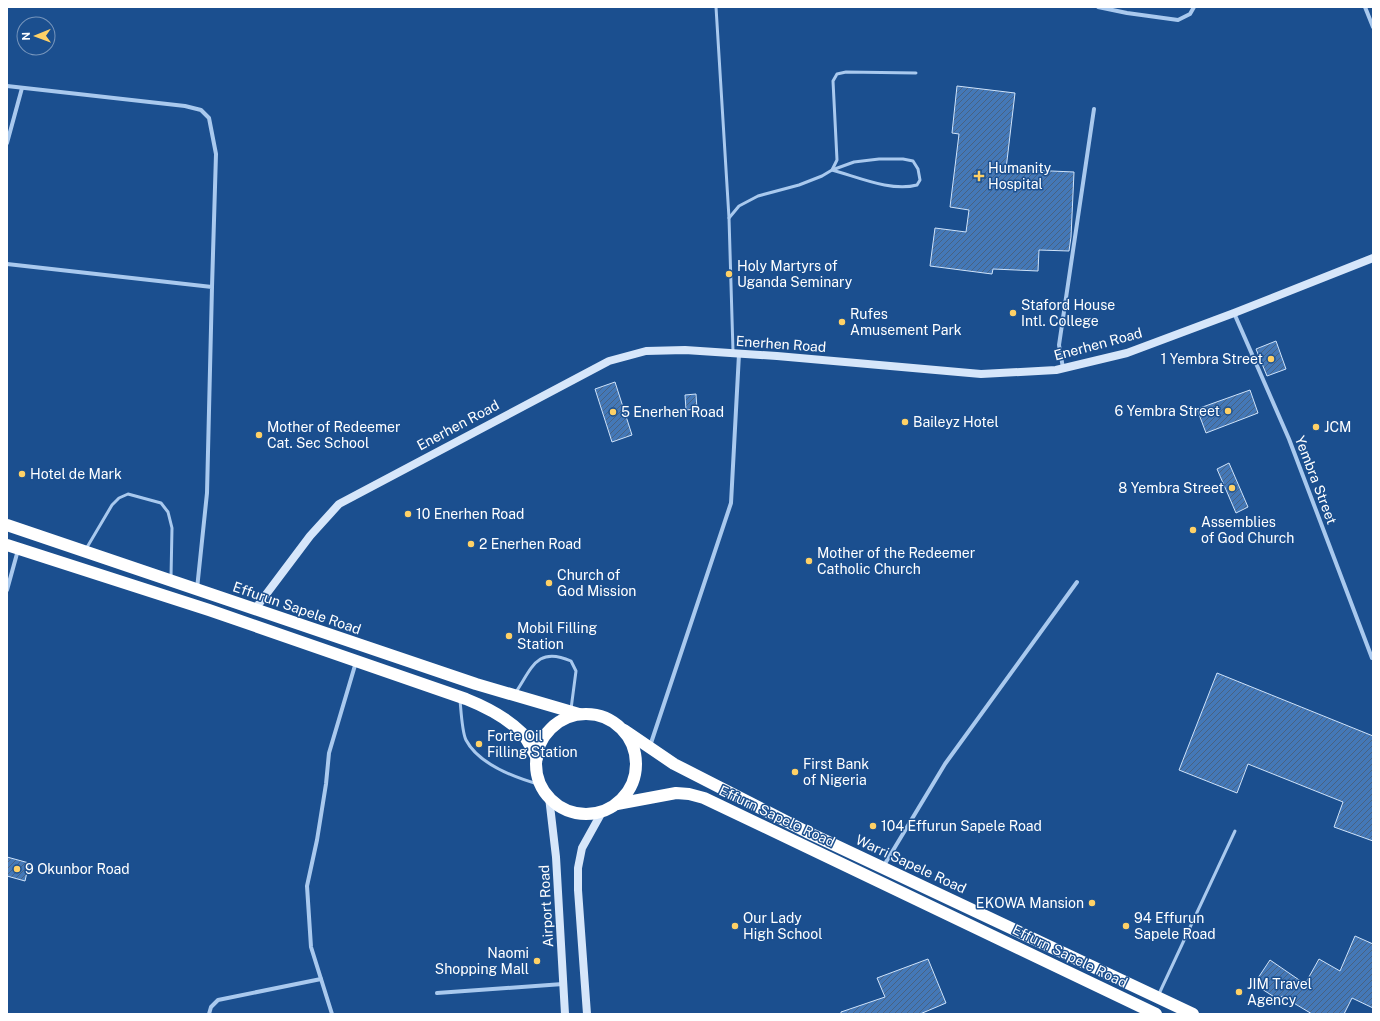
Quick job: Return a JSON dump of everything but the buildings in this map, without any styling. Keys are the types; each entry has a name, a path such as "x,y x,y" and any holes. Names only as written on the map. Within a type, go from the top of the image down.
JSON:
{"highway":[{"name":"Effurun Sapele Road","path":"7,525 476,684 575,712"},
{"path":"13,547 209,610 459,696 488,708 506,720 523,734 536,758"},
{"path":"575,712 595,714 611,719 624,730 633,744 636,760 635,776 628,792 617,804 602,812 588,814 573,812 560,807 549,797 541,785 537,772 536,758 541,742 550,729 575,712"},
{"name":"Warri Sapele Road","path":"624,730 674,764 695,776 807,832 1193,1014"},
{"name":"Effurn Sapele Road","path":"617,804 676,793 689,794 704,798 1156,1014"}],"street":[{"path":"1098,7 1127,13 1178,20 1190,14 1194,7"},
{"path":"1365,7 1373,27"},
{"path":"7,86 185,106 200,110 209,118 216,154 207,493 197,589"},
{"path":"7,144 22,88"},
{"path":"1062,368 1059,345 1094,109"},
{"name":"Enerhen Road","path":"255,609 310,536 339,504 609,361 646,351 685,350 981,374 1056,370 1127,353 1234,313 1373,258"},
{"path":"7,264 212,287"},
{"name":"Yembra Street","path":"1234,313 1289,439 1372,658"},
{"path":"650,747 731,503 736,353"},
{"path":"7,590 13,547"},
{"path":"883,868 945,764 1077,582"},
{"path":"332,1014 312,947 307,886 317,840 326,784 328,753 356,661"},
{"name":"Airport Road","path":"549,797 556,857 565,1014"},
{"path":"588,1014 578,890 578,868 582,848 602,812"},
{"path":"209,1014 211,1007 218,1000 321,979"},
{"path":"437,993 563,984"}],"lane":[{"path":"716,7 736,353"},
{"path":"832,170 837,160 834,81 837,74 846,72 916,73"},
{"path":"729,218 739,206 758,196 799,185 822,176 832,170 854,162 879,159 902,159 913,161 918,169 920,180 917,185 907,188 890,187 832,170"},
{"path":"84,551 112,505 119,498 128,494 161,503 168,512 172,528 171,581"},
{"path":"514,695 534,664 541,658 551,655 561,657 571,661 576,671 575,712"},
{"path":"459,696 466,739 475,753 497,768 518,778 541,785"},
{"path":"1158,997 1235,831"}],"place":[{"name":"Humanity Hospital","path":"979,176"},
{"name":"Holy Martyrs of Uganda Seminary","path":"729,274"},
{"name":"Staford House Intl. College","path":"1013,313"},
{"name":"Rufes Amusement Park","path":"842,322"},
{"name":"1 Yembra Street","path":"1271,359"},
{"name":"6 Yembra Street","path":"1228,411"},
{"name":"5 Enerhen Road","path":"613,412"},
{"name":"Baileyz Hotel","path":"905,422"},
{"name":"JCM","path":"1316,427"},
{"name":"Mother of Redeemer Cat. Sec School","path":"259,435"},
{"name":"Hotel de Mark","path":"22,474"},
{"name":"8 Yembra Street","path":"1232,488"},
{"name":"10 Enerhen Road","path":"408,514"},
{"name":"Assemblies of God Church","path":"1193,530"},
{"name":"2 Enerhen Road","path":"471,544"},
{"name":"Mother of the Redeemer Catholic Church","path":"809,561"},
{"name":"Church of God Mission","path":"549,583"},
{"name":"Mobil Filling Station","path":"509,636"},
{"name":"Forte Oil Filling Station","path":"479,744"},
{"name":"First Bank of Nigeria","path":"795,772"},
{"name":"104 Effurun Sapele Road","path":"873,826"},
{"name":"9 Okunbor Road","path":"17,869"},
{"name":"EKOWA Mansion","path":"1092,903"},
{"name":"Our Lady High School","path":"735,926"},
{"name":"94 Effurun Sapele Road","path":"1126,926"},
{"name":"Naomi Shopping Mall","path":"537,961"},
{"name":"JIM Travel Agency","path":"1239,992"}]}
